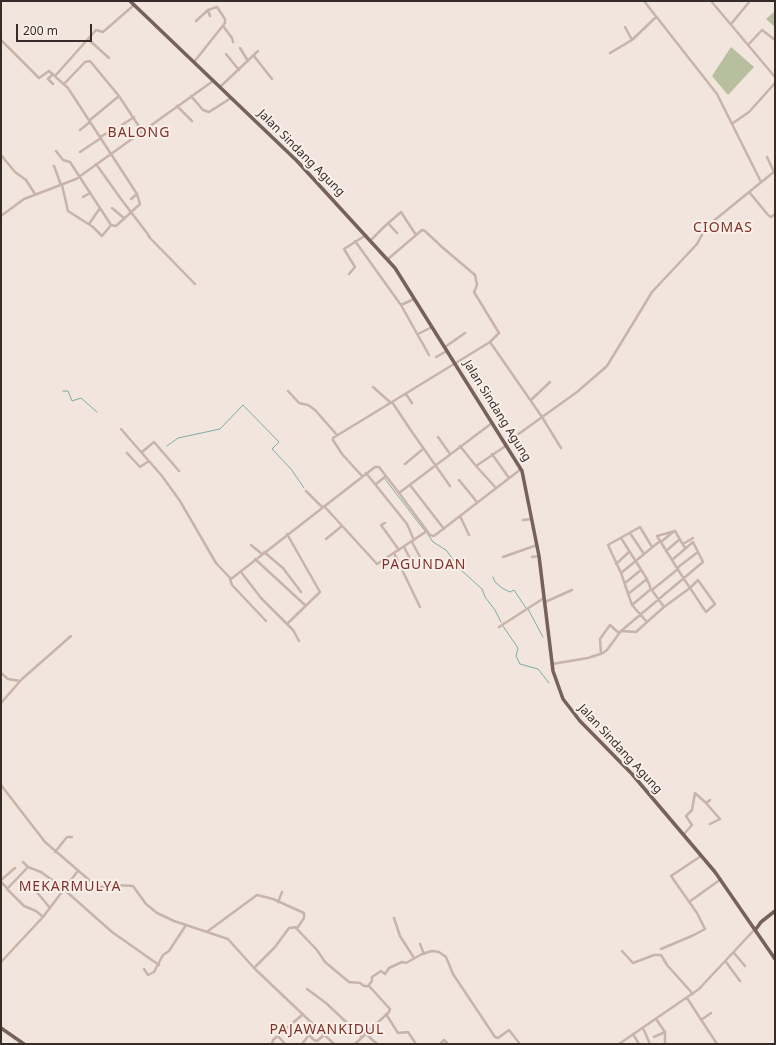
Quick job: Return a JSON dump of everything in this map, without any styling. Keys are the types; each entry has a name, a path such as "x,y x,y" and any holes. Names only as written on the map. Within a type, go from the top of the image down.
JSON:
{"main road":[{"name":"Jalan Sindang Agung","path":"130,1 297,161 388,259 507,444 521,469 539,556 552,664 557,686 569,708 632,774 702,855 721,879 775,959"},
{"path":"756,929 761,922 775,911"},
{"path":"751,922 761,922"},
{"path":"1,1028 24,1044"}],"street":[{"path":"644,1 717,94 733,123 761,182"},
{"path":"711,1 775,77"},
{"path":"731,24 750,1"},
{"path":"53,84 48,79 54,75 97,30 103,32 134,5"},
{"path":"194,62 223,26 225,19 217,7 208,10 196,21"},
{"path":"208,10 210,16"},
{"path":"610,53 632,40 656,17"},
{"path":"223,26 232,38 233,42"},
{"path":"625,27 632,40"},
{"path":"748,45 762,30 775,40"},
{"path":"88,39 109,58"},
{"path":"1,40 39,78 49,71 64,84 90,121 137,194 140,203 116,226 111,225"},
{"path":"240,48 248,61"},
{"path":"220,87 258,51"},
{"path":"226,54 239,70"},
{"path":"254,56 272,79"},
{"path":"64,84 88,61 119,96 142,131"},
{"path":"1,216 24,199 62,185 80,176 212,81"},
{"path":"733,123 749,112 775,83"},
{"path":"80,130 119,96"},
{"path":"191,96 203,110 209,112 231,98"},
{"path":"177,106 185,117 192,121"},
{"path":"122,125 134,117"},
{"path":"80,152 109,132"},
{"path":"56,151 63,160 69,161 111,225"},
{"path":"1,155 14,172 26,180 35,194"},
{"path":"476,466 592,380 613,358 652,292 697,244 707,226 775,171 767,157"},
{"path":"96,164 151,240 195,284"},
{"path":"54,166 62,185 68,211 89,224 102,236 111,225"},
{"path":"83,197 90,192"},
{"path":"749,192 770,217 775,214"},
{"path":"131,199 137,194"},
{"path":"89,224 100,208"},
{"path":"112,208 124,218"},
{"path":"371,240 388,223 401,213 416,235"},
{"path":"388,223 397,233"},
{"path":"362,476 348,461 333,440 337,435 490,342 499,333 474,292 476,275 437,244 425,231 422,230 388,259"},
{"path":"349,274 355,267 344,249 366,235"},
{"path":"355,241 401,305 429,355"},
{"path":"401,305 414,299"},
{"path":"418,334 432,327"},
{"path":"445,347 465,333"},
{"path":"490,342 531,400 561,448"},
{"path":"436,357 447,351"},
{"path":"531,400 550,382"},
{"path":"373,387 392,402 450,486"},
{"path":"288,391 299,403 308,405 315,410 337,435"},
{"path":"406,394 412,403"},
{"path":"399,494 492,422"},
{"path":"121,429 142,452 180,501 216,563 230,578 232,584 266,621"},
{"path":"438,437 450,454"},
{"path":"142,452 154,442 179,471"},
{"path":"460,446 496,488"},
{"path":"405,464 423,449"},
{"path":"127,452 140,467 149,461"},
{"path":"492,454 509,478"},
{"path":"230,578 234,578 255,559 377,466 431,536 434,536 444,529 521,469"},
{"path":"366,473 407,524 420,557"},
{"path":"376,484 385,476"},
{"path":"459,480 477,502"},
{"path":"410,485 444,529"},
{"path":"306,491 342,526 377,564 427,531"},
{"path":"460,516 469,535"},
{"path":"522,520 532,519"},
{"path":"385,522 381,525 399,550"},
{"path":"326,539 342,526"},
{"path":"647,622 632,605 621,573 608,545 640,527 652,547"},
{"path":"675,531 686,548"},
{"path":"621,573 652,547 675,531"},
{"path":"601,654 600,639 610,625 620,632 636,632 664,607 690,588 698,580 715,604 706,612 690,588 684,579 666,551 661,541 657,536 675,531"},
{"path":"630,533 644,554"},
{"path":"287,534 320,591 287,624"},
{"path":"621,538 634,561 647,579 651,590 664,607"},
{"path":"683,544 692,538"},
{"path":"666,551 680,539"},
{"path":"552,664 595,657 608,650 620,632 703,562 693,542 672,560"},
{"path":"251,545 283,568 301,592"},
{"path":"503,557 537,545"},
{"path":"404,547 414,566"},
{"path":"616,564 629,552"},
{"path":"632,605 698,552"},
{"path":"394,553 420,606"},
{"path":"532,557 539,556"},
{"path":"255,559 306,606"},
{"path":"624,583 641,570"},
{"path":"241,572 261,598 293,630 298,641"},
{"path":"628,594 647,579"},
{"path":"499,627 545,600 572,590"},
{"path":"1,703 20,681 71,636"},
{"path":"1,673 8,679 20,681"},
{"path":"1,785 33,828 55,852 78,872 99,887 114,884 133,886 152,910 186,925 208,931 228,939 254,968 334,1044"},
{"path":"684,834 692,825 686,816 692,810 695,793 720,819 710,824"},
{"path":"706,803 710,800"},
{"path":"55,852 68,836 72,837"},
{"path":"661,949 705,929 671,876 702,855"},
{"path":"23,862 28,867 45,874 112,932 159,965"},
{"path":"7,888 28,867"},
{"path":"15,868 1,881 24,906 36,911 43,917"},
{"path":"1,962 43,917 78,872"},
{"path":"689,902 721,879"},
{"path":"31,885 50,908"},
{"path":"278,902 282,892"},
{"path":"208,931 257,895 304,913 304,918 296,928"},
{"path":"394,918 400,936 414,958"},
{"path":"144,969 150,975 157,969 163,956 170,950 186,925"},
{"path":"254,968 275,947 290,928 296,928 317,950 325,962 345,979 368,986 390,1009 355,1044"},
{"path":"618,1044 624,1042 656,1018 693,994 726,962 756,929"},
{"path":"420,944 424,954"},
{"path":"368,986 372,981 372,977 381,971 385,974 389,968 402,962 406,963 414,958 436,951 446,957 453,974 495,1037 498,1038 509,1030 520,1044"},
{"path":"622,951 633,963 654,955 660,955 693,994"},
{"path":"734,953 745,966"},
{"path":"726,962 740,982"},
{"path":"307,989 326,1003 362,1037"},
{"path":"687,998 717,1044"},
{"path":"701,1020 711,1013"},
{"path":"386,1014 398,1033 407,1031 416,1044"},
{"path":"272,1044 278,1036 302,1015"},
{"path":"656,1018 665,1032 665,1044"},
{"path":"302,1044 315,1027"},
{"path":"643,1028 650,1044"},
{"path":"654,1037 665,1032"},
{"path":"365,1033 378,1044"},
{"path":"309,1034 316,1041 324,1035"},
{"path":"633,1034 639,1044"},
{"path":"278,1036 285,1044"},
{"path":"440,1044 444,1040 448,1044"}],"green space":[{"path":"775,11 775,27 766,19"},
{"path":"731,47 754,67 728,95 712,76"}],"waterway":[{"path":"63,391 68,391 72,401 81,398 97,412"},
{"path":"167,446 178,438 220,429 243,405 279,442 272,449 291,469 304,488"},
{"path":"385,479 425,531"},
{"path":"427,533 433,542 446,550 460,569 482,589 485,597 495,610 501,622"},
{"path":"493,577 495,582 502,588 510,592 514,590 526,608"},
{"path":"528,609 543,637"},
{"path":"503,626 518,648 516,656 520,664 538,669 549,683"}],"district":[{"name":"BALONG","path":"139,133"},
{"name":"CIOMAS","path":"723,228"},
{"name":"PAGUNDAN","path":"424,565"},
{"name":"MEKARMULYA","path":"70,887"},
{"name":"PAJAWANKIDUL","path":"327,1030"}]}
